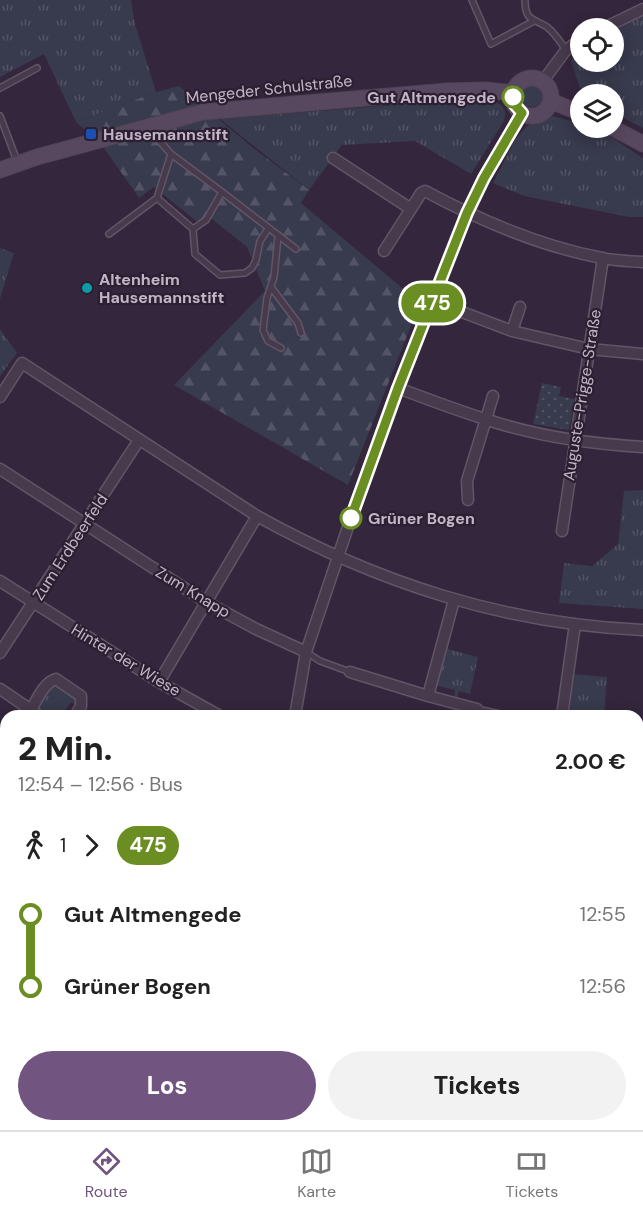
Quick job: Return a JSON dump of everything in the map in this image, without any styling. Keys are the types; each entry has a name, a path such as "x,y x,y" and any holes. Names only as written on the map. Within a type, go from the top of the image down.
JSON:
{"main road":[{"path":"533,78 543,81 550,89 551,102 546,110 539,115 530,116 522,113 515,105 514,93 522,81 533,78"},
{"name":"Mengeder Schulstraße","path":"0,170 18,162 183,116 233,108 447,91 485,90 514,93"},
{"path":"551,102 570,109"},
{"path":"624,134 643,144"}],"street":[{"path":"624,18 643,9"},
{"path":"543,81 570,47"},
{"path":"297,710 306,652 398,388 467,213 484,178 522,113"},
{"path":"333,158 411,209"},
{"path":"384,251 421,193 425,191 467,213 533,239 603,258 643,262"},
{"name":"Auguste-Prigge-Straße","path":"562,531 603,258"},
{"path":"433,301 512,331 589,349 643,354"},
{"path":"512,331 520,306"},
{"path":"0,397 22,363 257,516 338,558 388,579 454,600 522,616 574,624 643,630"},
{"path":"398,388 485,420 529,432 576,440 643,447"},
{"path":"468,500 467,481 493,396"},
{"name":"Zum Erdbeerfeld","path":"0,653 139,440"},
{"name":"Zum Knapp","path":"0,469 206,602 306,652"},
{"path":"159,682 257,516"},
{"name":"Hinter der Wiese","path":"0,581 159,682 209,710"},
{"path":"428,696 454,600"},
{"path":"563,710 574,624"},
{"path":"350,672 477,709"},
{"path":"36,710 46,685 56,680 81,696 79,710"},
{"path":"0,689 31,710"}],"lane":[{"path":"472,0 491,44 534,21"},
{"path":"525,0 525,10 534,21 546,26 566,50"},
{"path":"0,88 37,68"},
{"path":"0,116 18,162"},
{"path":"147,127 171,154 296,249"},
{"path":"109,234 157,198 171,154"},
{"path":"193,229 207,220 222,192"},
{"path":"157,198 193,229 195,254 220,274 245,273 252,268 260,241 268,229"},
{"path":"278,237 274,277 263,330 268,341 280,348"},
{"path":"271,287 298,323 301,333"},
{"path":"306,652 320,661 350,672"},
{"path":"477,709 482,710"}],"green space":[{"path":"0,0 131,0 135,24 156,92 76,122 44,54 0,77"},
{"path":"643,16 643,128 624,118 624,84 579,84 575,72 624,72 624,26"},
{"path":"532,85 540,88 543,96 540,104 532,107 524,104 521,96 524,88"},
{"path":"179,86 252,147 309,190 301,203 420,303 348,485 174,385 265,291 247,247 212,219 196,221 154,187 139,198 102,145 76,122 156,92"},
{"path":"417,103 498,103 505,110 504,121 471,174 415,141 342,145 309,190 220,119"},
{"path":"553,116 570,121 570,138 612,138 643,158 643,217 629,217 524,196 493,183 515,140 528,125"},
{"path":"0,248 14,253 0,299"},
{"path":"0,329 17,353 0,376"},
{"path":"542,383 561,387 559,396 575,399 569,430 533,424"},
{"path":"643,490 643,609 559,603 564,563 592,566 618,544 624,491"},
{"path":"444,648 478,657 470,694 459,691 457,698 454,697 455,690 434,685 435,681 438,681 446,653 443,652"},
{"path":"571,674 607,677 604,710 567,710 570,708 573,682 570,682"},
{"path":"53,685 58,685 76,697 77,706 71,702 65,710 40,710 39,702"}],"bus line":[{"name":"475","path":"351,518 398,388 467,213 484,178 522,113 515,105 513,97"}],"place":[{"name":"Gut Altmengede","path":"513,97"},
{"name":"Hausemannstift","path":"91,134"},
{"name":"Altenheim Hausemannstift","path":"87,288"},
{"name":"Grüner Bogen","path":"351,518"}]}
